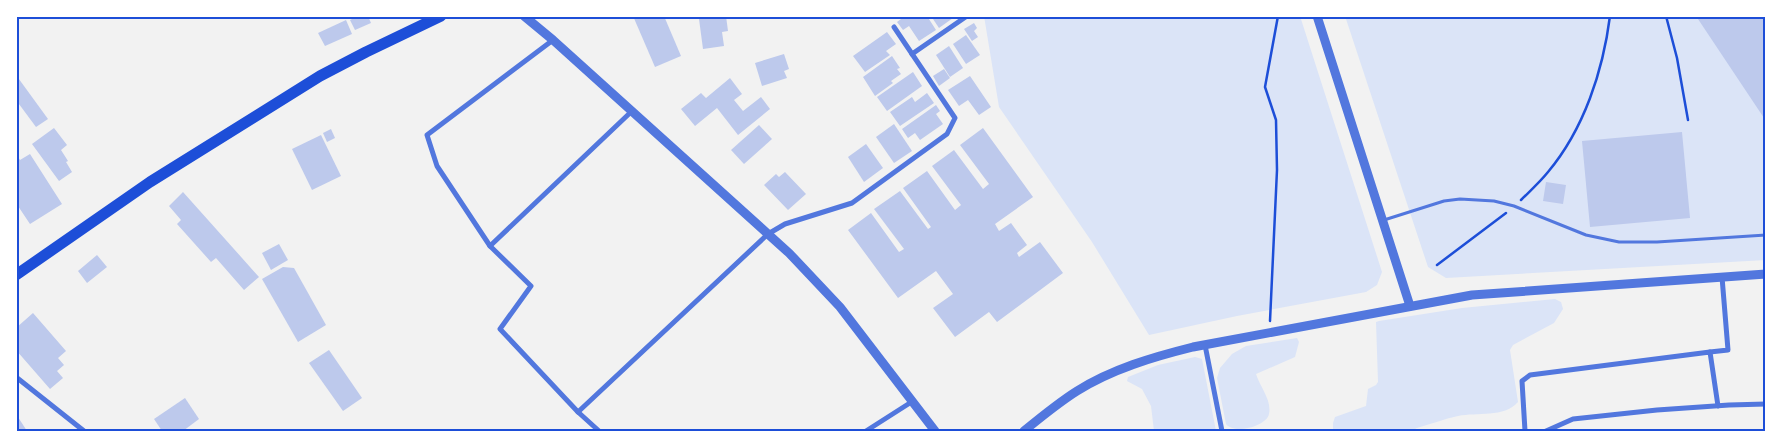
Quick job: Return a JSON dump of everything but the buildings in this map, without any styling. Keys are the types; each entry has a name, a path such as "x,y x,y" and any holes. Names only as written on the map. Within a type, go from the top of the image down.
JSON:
{"highway":[{"path":"16,275 150,182 297,90 366,52 441,16"}],"street":[{"path":"524,16 789,252 840,307 935,431"},
{"path":"912,54 967,16"},
{"path":"1317,16 1410,306"},
{"path":"578,412 768,234 785,224 852,203 947,134 955,118 894,27"},
{"path":"553,40 427,135 437,166 490,246 531,286 500,329 578,412 599,431"},
{"path":"490,246 632,112"},
{"path":"1024,431 1077,391 1110,374 1150,358 1205,344 1472,295 1766,274"},
{"path":"1525,431 1522,381 1530,375 1728,350 1722,277"},
{"path":"1205,344 1222,431"},
{"path":"1710,352 1718,406"},
{"path":"16,377 84,431"},
{"path":"866,431 913,401"},
{"path":"1546,431 1573,419 1657,410 1766,404"}],"lane":[{"path":"1382,221 1444,201 1460,199 1494,201 1514,206 1586,235 1619,242 1657,242 1766,235"}],"path":[{"path":"1270,321 1277,160 1276,120 1266,87 1278,16"},
{"path":"1437,265 1514,206 1548,172 1564,150 1580,120 1603,59 1610,16"},
{"path":"1666,16 1677,58 1688,120"}],"shaded area":[{"path":"984,16 1300,16 1382,272 1377,285 1366,292 1237,316 1149,335 1092,242 999,107"},
{"path":"1345,16 1766,16 1766,260 1446,278 1428,267"},
{"path":"1555,299 1561,302 1563,309 1554,323 1513,345 1510,350 1518,402 1512,407 1490,414 1453,417 1411,431 1333,431 1335,417 1366,406 1368,389 1378,382 1376,322 1462,308"},
{"path":"1297,338 1299,342 1295,357 1256,374 1269,404 1267,418 1250,428 1236,429 1226,424 1217,378 1220,368 1232,354 1246,346"},
{"path":"1195,357 1202,359 1216,431 1154,431 1151,406 1142,389 1127,381 1128,377 1158,365"}]}
